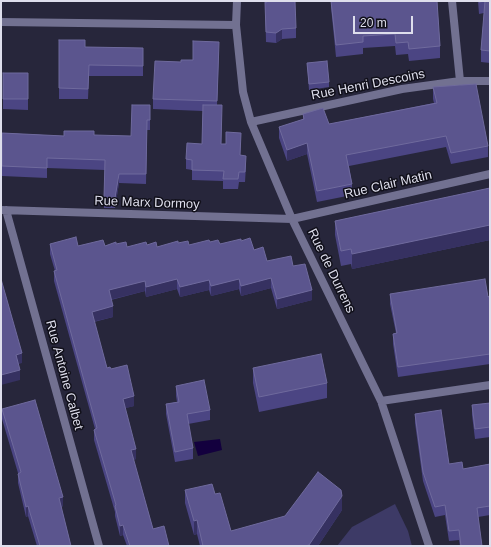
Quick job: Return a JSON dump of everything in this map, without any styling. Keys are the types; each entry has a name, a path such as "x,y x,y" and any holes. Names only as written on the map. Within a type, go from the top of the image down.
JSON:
{"street":[{"name":"Rue de Durrens","path":"237,1 236,25 243,92 251,122 292,219 381,401 429,546"},
{"path":"452,1 460,81"},
{"path":"1,22 236,25"},
{"name":"Rue Henri Descoins","path":"251,122 402,89 460,81 490,81"},
{"name":"Rue Clair Matin","path":"292,219 490,174"},
{"name":"Rue Marx Dormoy","path":"4,210 292,219"},
{"name":"Rue Antoine Calbet","path":"4,210 99,546"},
{"path":"381,401 490,385"}],"shaded area":[{"path":"220,439 222,450 198,456 194,442"},
{"path":"395,504 408,531 412,546 337,546 352,527"}],"building":[{"path":"295,1 296,28 282,29 276,33 266,32 265,2"},
{"path":"331,1 437,1 440,46 409,49 408,42 396,43 395,34 363,36 363,42 336,45"},
{"path":"485,1 490,1 490,51 481,50"},
{"path":"59,40 85,40 85,47 143,48 143,66 89,65 88,89 59,88"},
{"path":"193,41 219,42 217,101 153,99 155,61 181,62 181,60 193,60"},
{"path":"327,61 329,82 309,84 307,63"},
{"path":"3,73 28,73 28,99 3,99"},
{"path":"476,84 488,146 451,153 446,136 346,155 352,184 317,191 307,143 287,150 279,127 304,119 303,114 323,108 329,124 437,103 433,87"},
{"path":"132,105 150,105 150,120 147,120 146,174 119,174 115,198 104,198 105,160 47,158 47,168 2,166 2,133 64,136 64,131 94,131 94,135 131,136"},
{"path":"203,105 222,105 221,144 226,144 226,132 241,133 240,155 246,156 245,172 239,172 238,179 223,179 224,171 192,170 192,160 186,159 187,143 202,144"},
{"path":"490,188 490,225 352,254 351,249 341,251 335,221"},
{"path":"76,237 78,246 103,240 105,246 116,242 116,244 126,242 127,247 146,242 147,245 156,242 157,247 178,241 178,243 188,241 189,245 209,240 210,242 218,240 220,244 250,238 254,250 263,247 267,261 291,256 293,266 305,264 312,290 277,299 271,278 241,286 239,279 211,286 209,280 180,287 177,279 146,287 145,281 109,290 113,306 92,312 107,368 110,367 111,369 127,365 134,396 123,399 136,449 131,450 153,529 164,526 169,546 130,546 123,525 120,526 116,505 94,430 97,428 54,271 57,270 50,244"},
{"path":"1,279 22,353 16,355 20,370 1,375"},
{"path":"485,279 488,297 490,296 490,354 398,367 393,334 397,333 390,294"},
{"path":"321,354 327,383 259,397 253,368"},
{"path":"204,380 210,410 187,414 193,448 175,452 166,404 179,402 176,386"},
{"path":"35,400 63,497 59,498 71,546 40,546 28,506 26,507 18,474 21,472 2,409"},
{"path":"490,403 490,427 475,429 472,405"},
{"path":"441,410 449,464 462,462 463,469 490,464 490,506 477,508 482,546 461,546 459,530 449,531 445,505 435,507 423,472 415,414"},
{"path":"318,472 341,490 342,496 309,545 203,546 197,520 194,521 185,490 212,484 215,494 220,493 231,531 285,516"}]}
